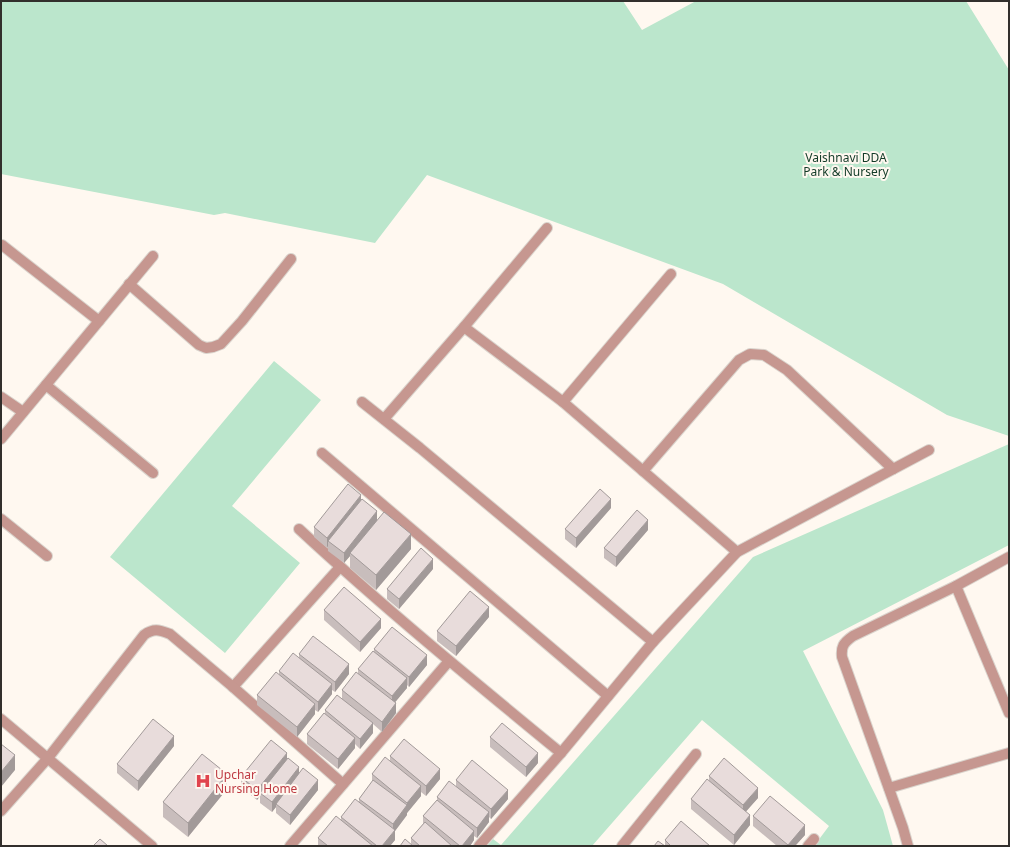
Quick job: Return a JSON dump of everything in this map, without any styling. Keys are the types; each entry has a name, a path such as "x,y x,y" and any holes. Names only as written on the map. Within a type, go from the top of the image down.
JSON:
{"street":[{"path":"384,419 547,228"},
{"path":"2,245 99,321"},
{"path":"1,439 153,256"},
{"path":"129,284 199,345 206,348 213,347 221,344 242,321 291,259"},
{"path":"563,402 671,274"},
{"path":"464,327 563,402 737,552"},
{"path":"643,471 739,360 750,354 764,355 787,370 893,469"},
{"path":"46,385 153,473"},
{"path":"1,397 23,412"},
{"path":"362,402 420,448 653,642"},
{"path":"479,846 561,753 653,642 737,552 929,450"},
{"path":"322,453 608,696"},
{"path":"1,519 47,556"},
{"path":"299,529 340,567 449,661 561,753"},
{"path":"908,846 842,657 841,648 845,641 852,636 956,586 1009,557"},
{"path":"233,687 340,567"},
{"path":"956,586 1009,713"},
{"path":"1,811 48,758 144,635 150,630 160,630 170,634 233,687 343,784"},
{"path":"290,846 449,661"},
{"path":"1,719 152,846"},
{"path":"889,788 1009,753"},
{"path":"622,846 696,754"}],"green space":[{"name":"Vaishnavi DDA Park & Nursery","path":"1,1 623,1 642,30 696,1 966,1 1009,70 1009,436 947,415 723,284 427,175 375,243 225,213 214,215 1,174"},
{"path":"274,361 321,400 232,506 300,563 225,653 110,557"},
{"path":"1009,444 1009,545 803,651 883,810 893,846 814,846 829,826 702,720 592,846 487,846 493,839 501,845 753,557"}],"building":[{"path":"348,484 361,495 327,538 314,527"},
{"path":"600,489 611,499 576,538 565,529"},
{"path":"362,499 377,511 344,553 328,541"},
{"path":"637,510 648,520 616,557 604,548"},
{"path":"384,512 411,534 376,575 350,553"},
{"path":"421,548 433,559 399,599 387,589"},
{"path":"344,587 381,619 360,642 324,610"},
{"path":"470,591 489,607 456,646 437,631"},
{"path":"392,627 427,655 409,677 374,649"},
{"path":"313,636 349,664 335,682 299,654"},
{"path":"373,651 407,678 392,696 358,669"},
{"path":"293,653 332,684 318,702 279,671"},
{"path":"276,672 315,704 297,727 257,695"},
{"path":"356,672 396,703 382,722 342,690"},
{"path":"337,695 373,723 360,739 325,710"},
{"path":"324,713 355,738 338,759 307,734"},
{"path":"153,719 174,736 138,781 117,764"},
{"path":"502,723 538,753 526,767 490,737"},
{"path":"404,739 440,769 426,786 390,756"},
{"path":"271,740 287,753 257,790 241,777"},
{"path":"1,744 15,755 1,772"},
{"path":"202,754 227,774 188,823 163,802"},
{"path":"385,757 421,786 407,803 372,774"},
{"path":"288,758 299,767 272,802 260,793"},
{"path":"724,758 758,788 743,805 709,776"},
{"path":"472,760 508,790 491,809 456,780"},
{"path":"303,768 318,780 290,815 276,804"},
{"path":"707,779 750,815 734,835 691,799"},
{"path":"373,780 407,805 393,824 359,799"},
{"path":"449,781 489,812 477,828 437,797"},
{"path":"770,796 805,825 788,845 753,816"},
{"path":"355,799 395,830 382,846 377,846 341,817"},
{"path":"437,800 474,831 462,846 460,846 423,816"},
{"path":"336,816 373,846 328,846 318,838"},
{"path":"681,821 710,846 671,846 665,840"},
{"path":"425,822 452,846 420,846 411,838"},
{"path":"100,839 108,846 93,846"},
{"path":"405,839 413,846 400,846"},
{"path":"658,841 665,846 654,846"}],"place":[{"name":"Upchar Nursing Home","path":"203,781"}]}
